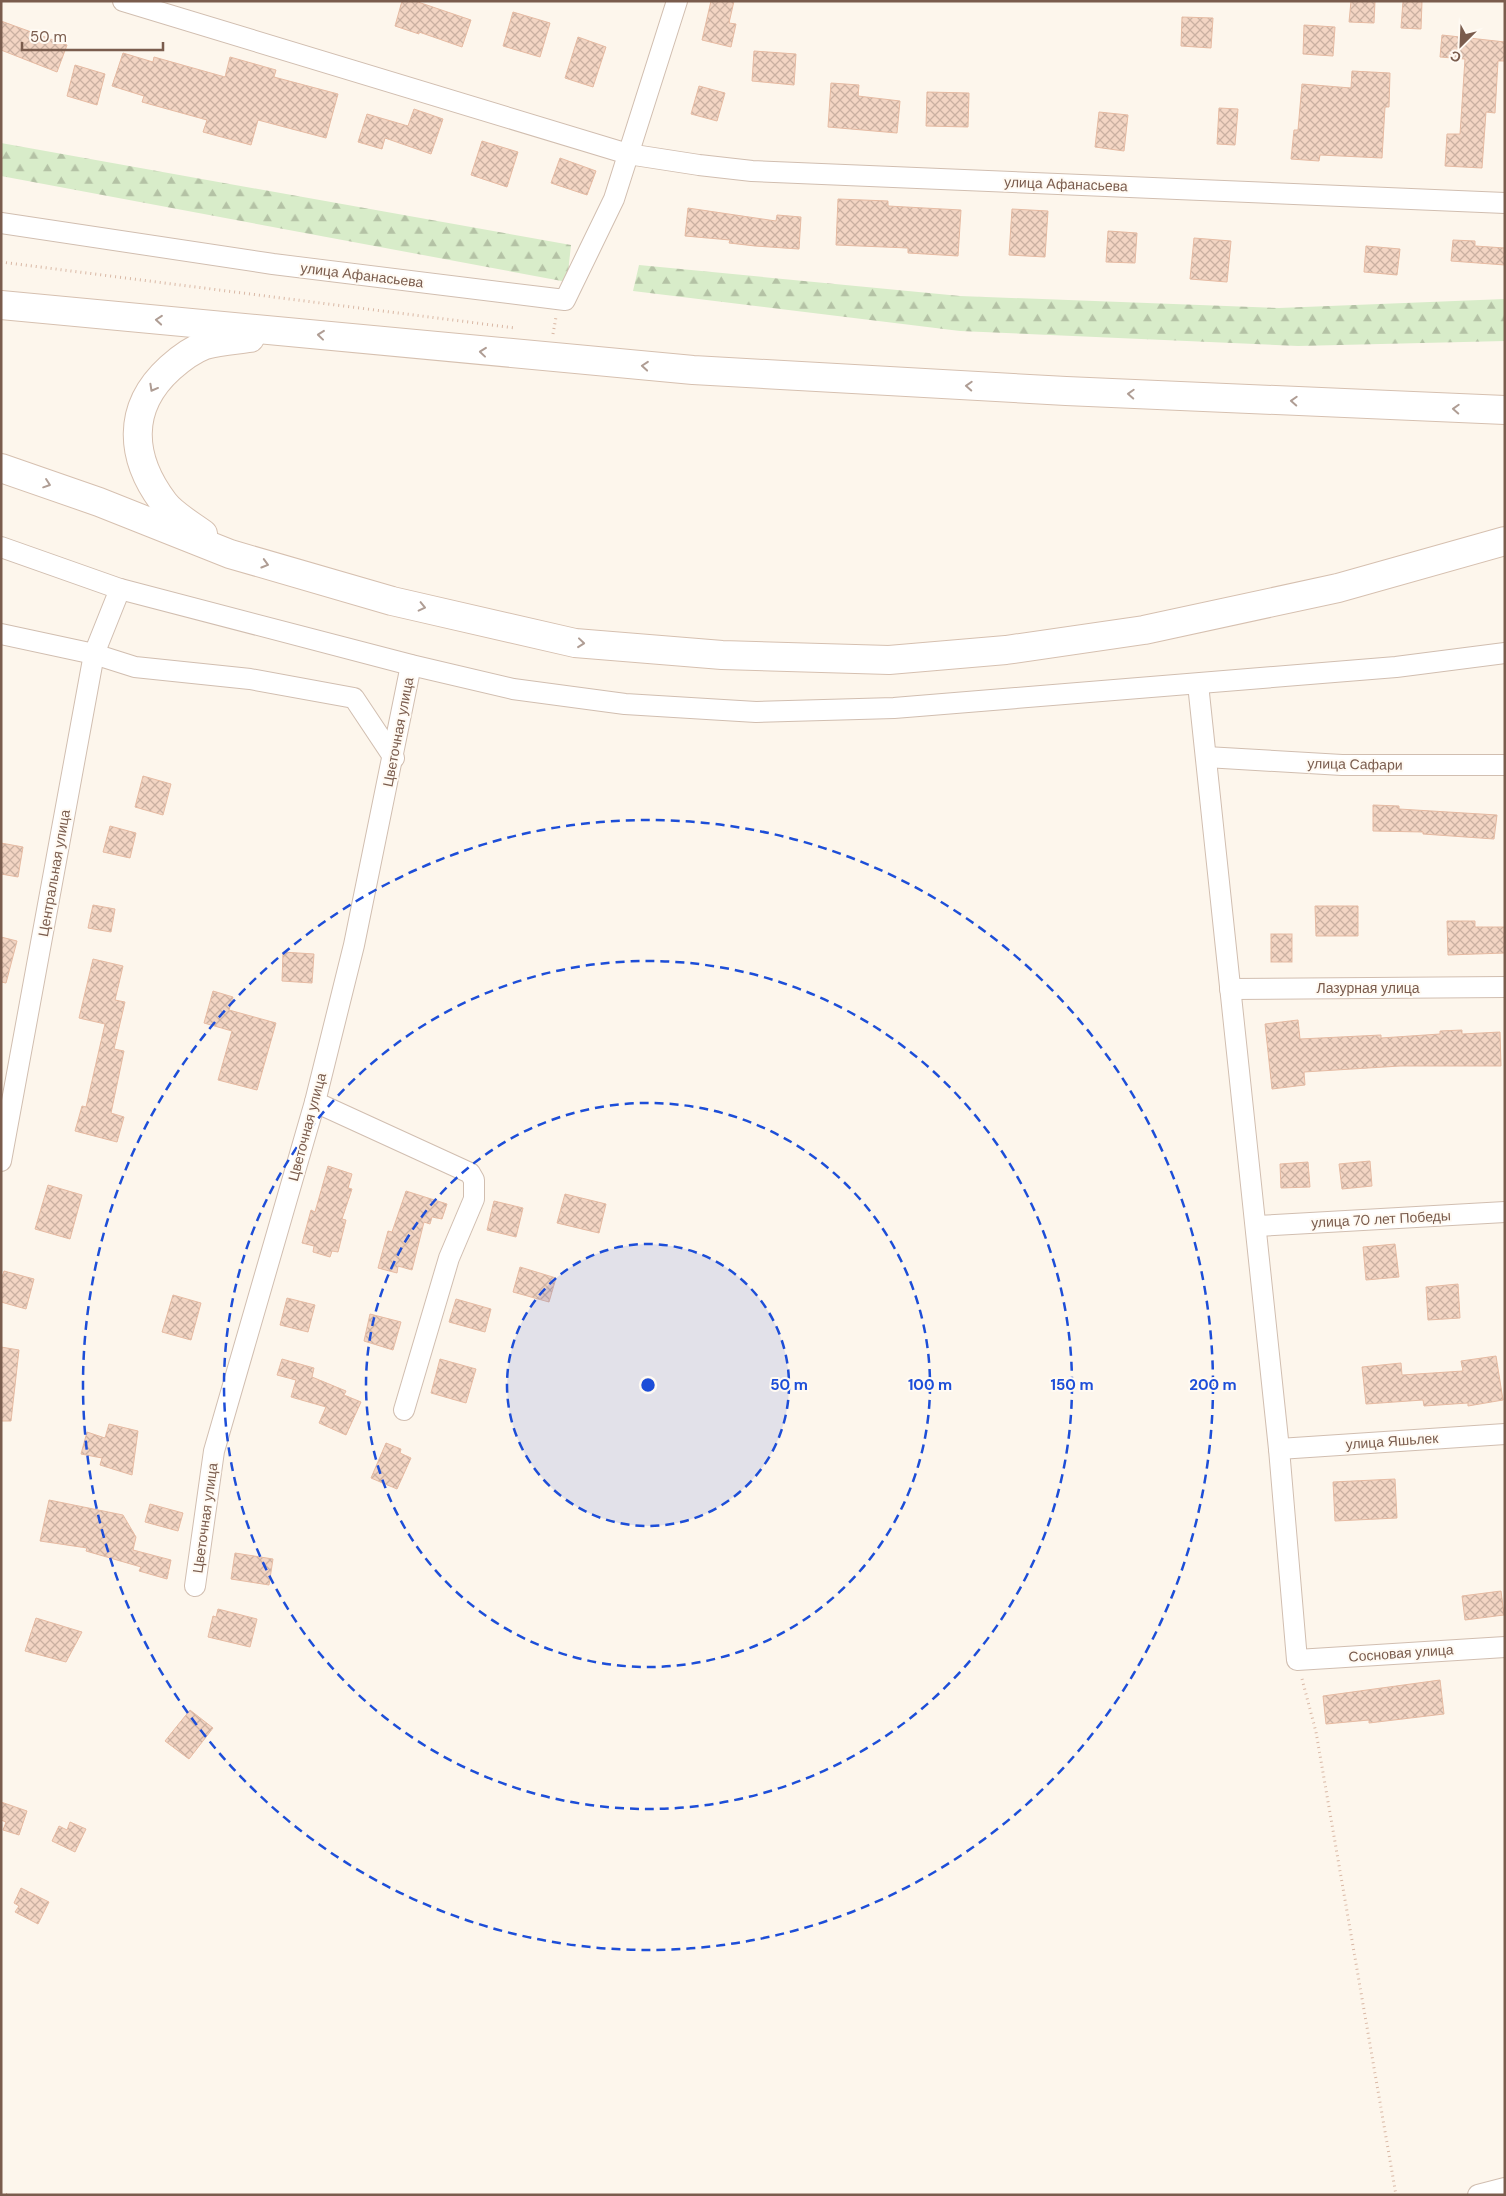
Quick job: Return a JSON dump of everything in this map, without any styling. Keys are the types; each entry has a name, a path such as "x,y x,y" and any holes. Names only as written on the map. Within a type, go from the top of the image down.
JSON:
{"main road":[{"path":"1,305 517,355 693,370 1085,392 1505,410"},
{"path":"230,554 165,505 144,472 137,437 141,410 156,381 182,357 205,345 289,332"},
{"path":"1,468 99,502 230,554 392,601 575,642 722,655 889,660 1006,650 1144,630 1338,588 1505,541"}],"street":[{"name":"улица Афанасьева","path":"123,1 628,154 699,165 752,171 1505,204"},
{"path":"557,299 565,300 614,199 677,1"},
{"name":"улица Афанасьева","path":"1,223 273,264 557,299"},
{"path":"1,547 120,589 411,665 513,689 606,702 756,712 894,708 1396,667 1505,653"},
{"name":"Центральная улица","path":"1,1161 94,654 120,589"},
{"path":"1,634 94,654 135,667 250,679 354,698 394,758"},
{"name":"Цветочная улица","path":"196,1586 214,1451 315,1102 354,944 394,758 411,665"},
{"path":"1198,684 1280,1449 1297,1660"},
{"name":"улица Сафари","path":"1206,757 1342,765 1505,766"},
{"name":"Лазурная улица","path":"1230,989 1505,988"},
{"path":"315,1102 470,1173 474,1180 474,1199 449,1258 404,1410"},
{"name":"улица 70 лет Победы","path":"1257,1226 1505,1212"},
{"name":"улица Яшьлек","path":"1280,1449 1505,1434"},
{"name":"Сосновая улица","path":"1297,1660 1505,1647"},
{"path":"1478,2195 1505,2188"}],"path":[{"path":"1,262 518,329"},
{"path":"545,333 554,334 557,299"},
{"path":"1297,1660 1316,1732 1396,2195"},
{"path":"1,2194 11,2195"}],"green space":[{"path":"1,143 571,245 567,282 1,176"},
{"path":"639,265 960,296 1279,308 1505,299 1505,341 1298,346 960,331 633,291"}],"building":[{"path":"402,1 415,1 471,20 462,47 395,26"},
{"path":"711,1 734,1 729,23 736,24 731,47 702,40"},
{"path":"1351,1 1375,1 1374,23 1349,22"},
{"path":"1403,1 1422,1 1421,29 1401,28"},
{"path":"513,12 550,23 540,57 503,46"},
{"path":"1182,17 1213,18 1211,48 1181,46"},
{"path":"1,21 67,45 57,72 1,50"},
{"path":"1304,25 1335,27 1333,56 1303,54"},
{"path":"1442,35 1505,42 1505,61 1498,61 1495,113 1486,112 1482,168 1445,166 1447,134 1460,134 1465,59 1440,57"},
{"path":"578,37 606,47 593,87 565,78"},
{"path":"754,51 796,54 794,85 752,81"},
{"path":"123,53 153,62 154,57 225,77 230,57 276,70 274,77 338,94 326,138 258,120 251,145 203,132 207,120 142,102 144,96 112,86"},
{"path":"75,65 105,74 97,105 67,96"},
{"path":"1352,71 1390,73 1389,107 1385,107 1382,158 1320,155 1319,161 1291,159 1294,130 1298,130 1302,84 1351,88"},
{"path":"831,83 859,85 858,96 900,101 897,133 828,127"},
{"path":"699,86 725,93 717,121 691,114"},
{"path":"927,92 969,93 968,127 926,126"},
{"path":"1219,108 1238,109 1235,145 1217,144"},
{"path":"414,109 443,119 431,154 385,138 382,149 358,142 367,114 408,126"},
{"path":"1099,112 1128,115 1124,151 1095,147"},
{"path":"482,141 518,152 507,187 471,175"},
{"path":"560,158 596,171 587,195 551,183"},
{"path":"838,199 888,201 888,206 961,210 958,256 908,253 908,248 836,245"},
{"path":"688,208 776,221 777,215 801,217 799,249 755,246 729,243 730,240 685,236"},
{"path":"1012,209 1048,211 1045,257 1009,255"},
{"path":"1108,231 1137,233 1135,263 1106,262"},
{"path":"1194,238 1231,241 1227,282 1190,279"},
{"path":"1453,240 1475,241 1475,246 1505,248 1505,265 1451,261"},
{"path":"1366,246 1400,249 1397,275 1364,272"},
{"path":"143,776 171,784 163,815 135,807"},
{"path":"1373,805 1399,806 1399,809 1497,815 1494,839 1423,834 1423,832 1373,831"},
{"path":"110,826 136,833 130,858 103,852"},
{"path":"1,843 23,847 18,877 1,874"},
{"path":"93,905 115,909 111,932 88,928"},
{"path":"1315,906 1358,906 1358,936 1316,936"},
{"path":"1447,921 1475,921 1475,927 1505,927 1505,953 1448,955"},
{"path":"1271,934 1292,934 1292,962 1271,962"},
{"path":"1,937 17,941 6,983 1,982"},
{"path":"283,952 314,954 312,983 282,981"},
{"path":"93,959 123,966 115,1000 125,1002 114,1049 124,1051 111,1113 124,1117 117,1142 75,1131 82,1106 86,1107 105,1024 79,1018"},
{"path":"213,991 233,997 229,1010 276,1023 257,1090 218,1080 232,1031 204,1023"},
{"path":"1298,1020 1300,1039 1381,1035 1381,1038 1440,1034 1440,1031 1462,1030 1462,1034 1500,1032 1501,1066 1400,1066 1304,1072 1305,1085 1272,1089 1265,1024"},
{"path":"1370,1161 1372,1186 1342,1189 1339,1164"},
{"path":"1308,1162 1310,1187 1281,1188 1280,1164"},
{"path":"328,1166 352,1174 348,1188 352,1189 342,1219 346,1220 338,1252 332,1251 330,1257 313,1252 314,1246 302,1243 311,1210 315,1212"},
{"path":"48,1185 82,1195 70,1239 35,1229"},
{"path":"406,1191 447,1204 442,1219 432,1217 430,1224 424,1222 412,1270 398,1266 397,1273 378,1268 388,1231 392,1232"},
{"path":"565,1194 606,1204 599,1233 557,1223"},
{"path":"494,1201 523,1208 516,1237 487,1230"},
{"path":"1395,1244 1399,1277 1366,1280 1363,1247"},
{"path":"520,1267 556,1278 549,1302 513,1292"},
{"path":"4,1271 34,1279 26,1309 1,1302 1,1281"},
{"path":"1458,1284 1460,1318 1428,1320 1426,1287"},
{"path":"173,1295 201,1303 191,1340 162,1332"},
{"path":"287,1298 315,1305 308,1332 280,1325"},
{"path":"456,1299 491,1309 485,1332 449,1322"},
{"path":"370,1314 401,1322 393,1350 364,1341"},
{"path":"1,1347 19,1350 11,1421 1,1421"},
{"path":"1496,1356 1503,1400 1468,1406 1468,1403 1424,1406 1423,1400 1366,1404 1362,1367 1401,1363 1402,1375 1463,1371 1461,1361"},
{"path":"282,1359 314,1368 312,1377 346,1391 344,1395 361,1402 346,1435 319,1423 326,1407 291,1397 296,1380 277,1375"},
{"path":"440,1359 476,1369 466,1403 431,1393"},
{"path":"109,1424 138,1431 132,1475 100,1465 102,1458 81,1454 87,1432 105,1438"},
{"path":"386,1443 401,1449 400,1453 411,1458 397,1489 371,1478"},
{"path":"1395,1479 1397,1518 1335,1521 1333,1482"},
{"path":"49,1500 123,1515 136,1537 133,1550 171,1560 167,1579 139,1571 141,1567 86,1551 87,1548 40,1541"},
{"path":"150,1504 183,1513 178,1531 145,1522"},
{"path":"235,1553 273,1559 269,1585 231,1579"},
{"path":"1501,1591 1504,1615 1465,1620 1462,1596"},
{"path":"218,1609 257,1619 250,1647 208,1637 213,1616 216,1617"},
{"path":"36,1618 82,1632 66,1662 25,1651"},
{"path":"1440,1680 1444,1714 1369,1723 1369,1720 1326,1724 1323,1696"},
{"path":"190,1710 213,1728 189,1759 165,1741"},
{"path":"1,1802 27,1811 19,1835 3,1830 6,1822 1,1820"},
{"path":"70,1822 86,1829 75,1852 52,1841 59,1826 67,1830"},
{"path":"21,1888 49,1902 38,1924 15,1912 19,1906 14,1903"}]}
